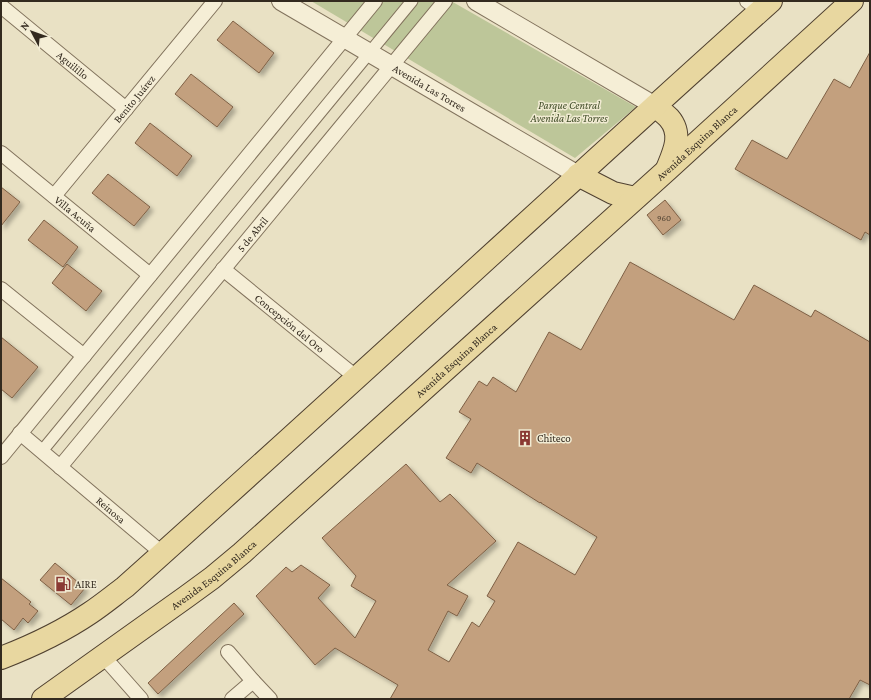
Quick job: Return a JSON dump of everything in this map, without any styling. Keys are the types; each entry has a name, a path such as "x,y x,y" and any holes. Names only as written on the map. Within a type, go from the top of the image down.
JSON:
{"main road":[{"name":"Avenida Esquina Blanca","path":"43,699 193,592 242,553 852,1"},
{"path":"1,658 53,635 90,613 125,587 655,106 759,4"},
{"path":"655,106 669,118 676,131 676,144 667,170"},
{"path":"578,175 608,191 635,198"}],"street":[{"name":"Benito Juárez","path":"54,196 215,1"},
{"name":"Avenida Las Torres","path":"281,1 578,175"},
{"path":"1,457 375,1"},
{"path":"42,451 412,1"},
{"name":"5 de Abril","path":"60,467 445,1"},
{"path":"476,1 655,106"},
{"name":"Aguilillo","path":"1,6 126,109"},
{"name":"Villa Acuña","path":"1,153 150,275"},
{"name":"Concepción del Oro","path":"223,269 357,378"},
{"path":"1,289 84,356"},
{"name":"Reinosa","path":"20,433 162,553"},
{"path":"228,652 270,699"},
{"path":"103,656 141,699"},
{"path":"232,699 253,681"}],"green space":[{"name":"Parque Central Avenida Las Torres","path":"311,1 451,1 636,107 575,158"}],"building":[{"path":"233,21 274,53 259,73 217,40"},
{"path":"870,52 870,235 865,232 861,240 735,169 752,140 787,159 834,79 850,88"},
{"path":"191,74 233,107 217,127 175,94"},
{"path":"150,123 192,156 177,176 135,143"},
{"path":"108,174 150,207 134,226 92,193"},
{"path":"1,187 20,202 1,226"},
{"path":"665,200 681,220 663,235 647,215"},
{"path":"44,220 78,247 63,267 28,240"},
{"path":"630,262 734,320 754,285 811,317 815,310 870,342 870,685 860,680 849,699 390,699 398,685 335,648 315,665 256,596 286,567 292,572 301,565 330,585 318,598 355,638 376,601 351,586 356,576 322,538 406,464 440,502 450,494 496,541 447,585 468,596 457,616 448,611 428,650 449,662 472,622 479,627 495,601 487,596 518,542 575,575 597,537 477,463 471,473 446,458 471,419 459,412 479,381 487,386 493,377 516,392 549,332 581,350"},
{"path":"67,264 102,291 86,311 52,283"},
{"path":"1,337 38,367 12,398 1,389"},
{"name":"AIRE","path":"55,563 85,588 71,605 40,580"},
{"path":"1,578 31,602 29,604 38,611 28,623 23,618 14,630 1,619"},
{"path":"234,603 244,614 158,694 148,683"}],"place":[{"name":"Chiteco","path":"525,438"},
{"name":"AIRE","path":"63,584"}]}
